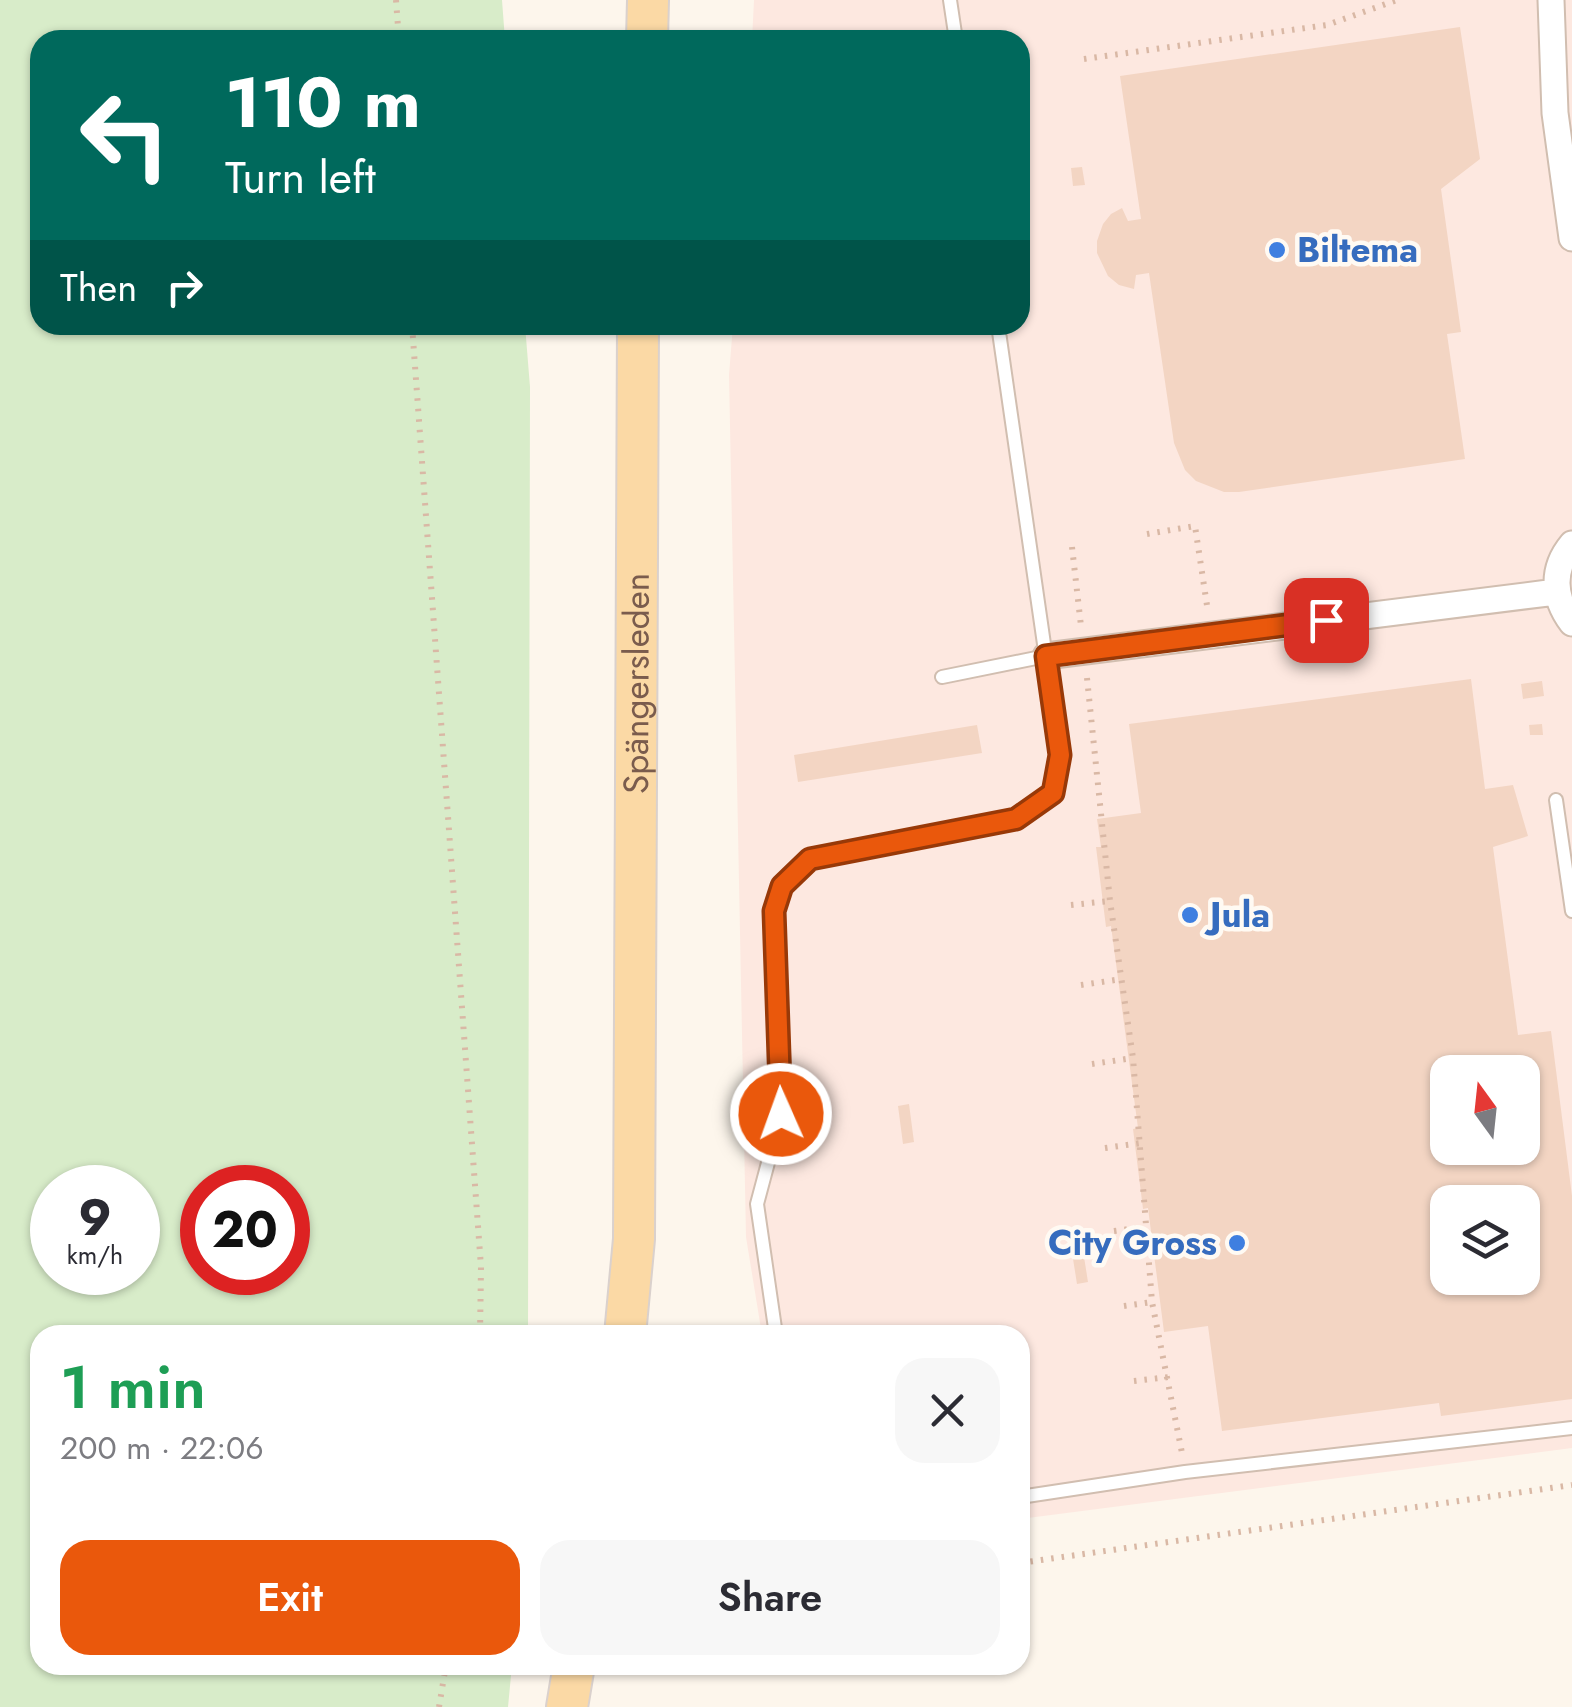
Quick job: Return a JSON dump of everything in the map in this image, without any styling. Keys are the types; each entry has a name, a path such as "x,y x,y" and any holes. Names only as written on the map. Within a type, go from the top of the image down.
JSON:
{"main road":[{"path":"646,30 648,0"},
{"name":"Spängersleden","path":"627,1325 634,1239 638,335"},
{"name":"Spängersleden","path":"607,1325 632,1041"},
{"path":"567,1707 572,1675"},
{"path":"593,1707 596,1675"}],"street":[{"path":"1552,0 1555,113 1572,238"},
{"path":"1572,544 1557,573 1556,592 1572,623"},
{"path":"1046,656 1556,592"}],"lane":[{"path":"950,0 954,30"},
{"path":"775,1325 757,1204 781,1114 774,911 782,886 810,859 1016,819 1053,793 1060,755 999,335"},
{"path":"942,676 1046,656"},
{"path":"1556,800 1572,911"},
{"path":"1030,1495 1185,1472 1572,1428"}],"path":[{"path":"396,0 399,30"},
{"path":"1084,59 1327,26 1397,0"},
{"path":"413,335 480,1247 480,1325"},
{"path":"1147,534 1196,526 1211,634"},
{"path":"1072,547 1110,901 1133,1058 1152,1302 1185,1472"},
{"path":"1071,905 1110,901"},
{"path":"1082,985 1122,979"},
{"path":"1092,1064 1133,1058"},
{"path":"1104,1148 1141,1143"},
{"path":"1114,1231 1144,1227"},
{"path":"1124,1306 1152,1302"},
{"path":"1134,1381 1169,1377"},
{"path":"1030,1562 1572,1485"},
{"path":"439,1707 444,1675"}],"shaded area":[{"path":"754,0 1572,0 1572,1448 1030,1518 1030,1325 760,1325 746,1237 729,375 732,335 1030,335 1030,30 752,30"}],"green space":[{"path":"0,0 502,0 504,30 30,30 30,335 526,335 530,387 528,1325 30,1325 30,1675 511,1675 508,1707 0,1707"}],"building":[{"name":"Biltema","path":"1460,27 1480,159 1441,189 1461,332 1447,334 1465,459 1239,492 1224,492 1196,481 1185,470 1174,443 1149,273 1136,275 1134,289 1119,285 1108,276 1097,253 1103,224 1111,214 1122,208 1128,221 1141,219 1120,76"},
{"path":"1082,167 1085,185 1073,186 1071,168"},
{"path":"1471,679 1485,789 1513,785 1528,836 1493,847 1518,1035 1551,1031 1572,1196 1572,1399 1441,1416 1439,1403 1222,1431 1208,1326 1164,1332 1148,1208 1143,1209 1133,1129 1138,1128 1111,926 1106,927 1096,847 1101,847 1097,819 1141,813 1129,724"},
{"path":"1542,681 1544,696 1523,699 1521,684"},
{"path":"1542,724 1543,735 1530,735 1529,725"},
{"path":"977,725 982,753 798,782 794,755"},
{"path":"909,1104 914,1142 903,1144 898,1106"},
{"path":"1082,1244 1088,1282 1077,1284 1071,1246"}],"place":[{"name":"Biltema","path":"1277,250"},
{"name":"Jula","path":"1190,915"},
{"name":"City Gross","path":"1237,1243"}],"route":[{"path":"781,1114 774,911 782,886 810,859 1016,819 1053,793 1060,755 1046,656 1326,620"}]}
